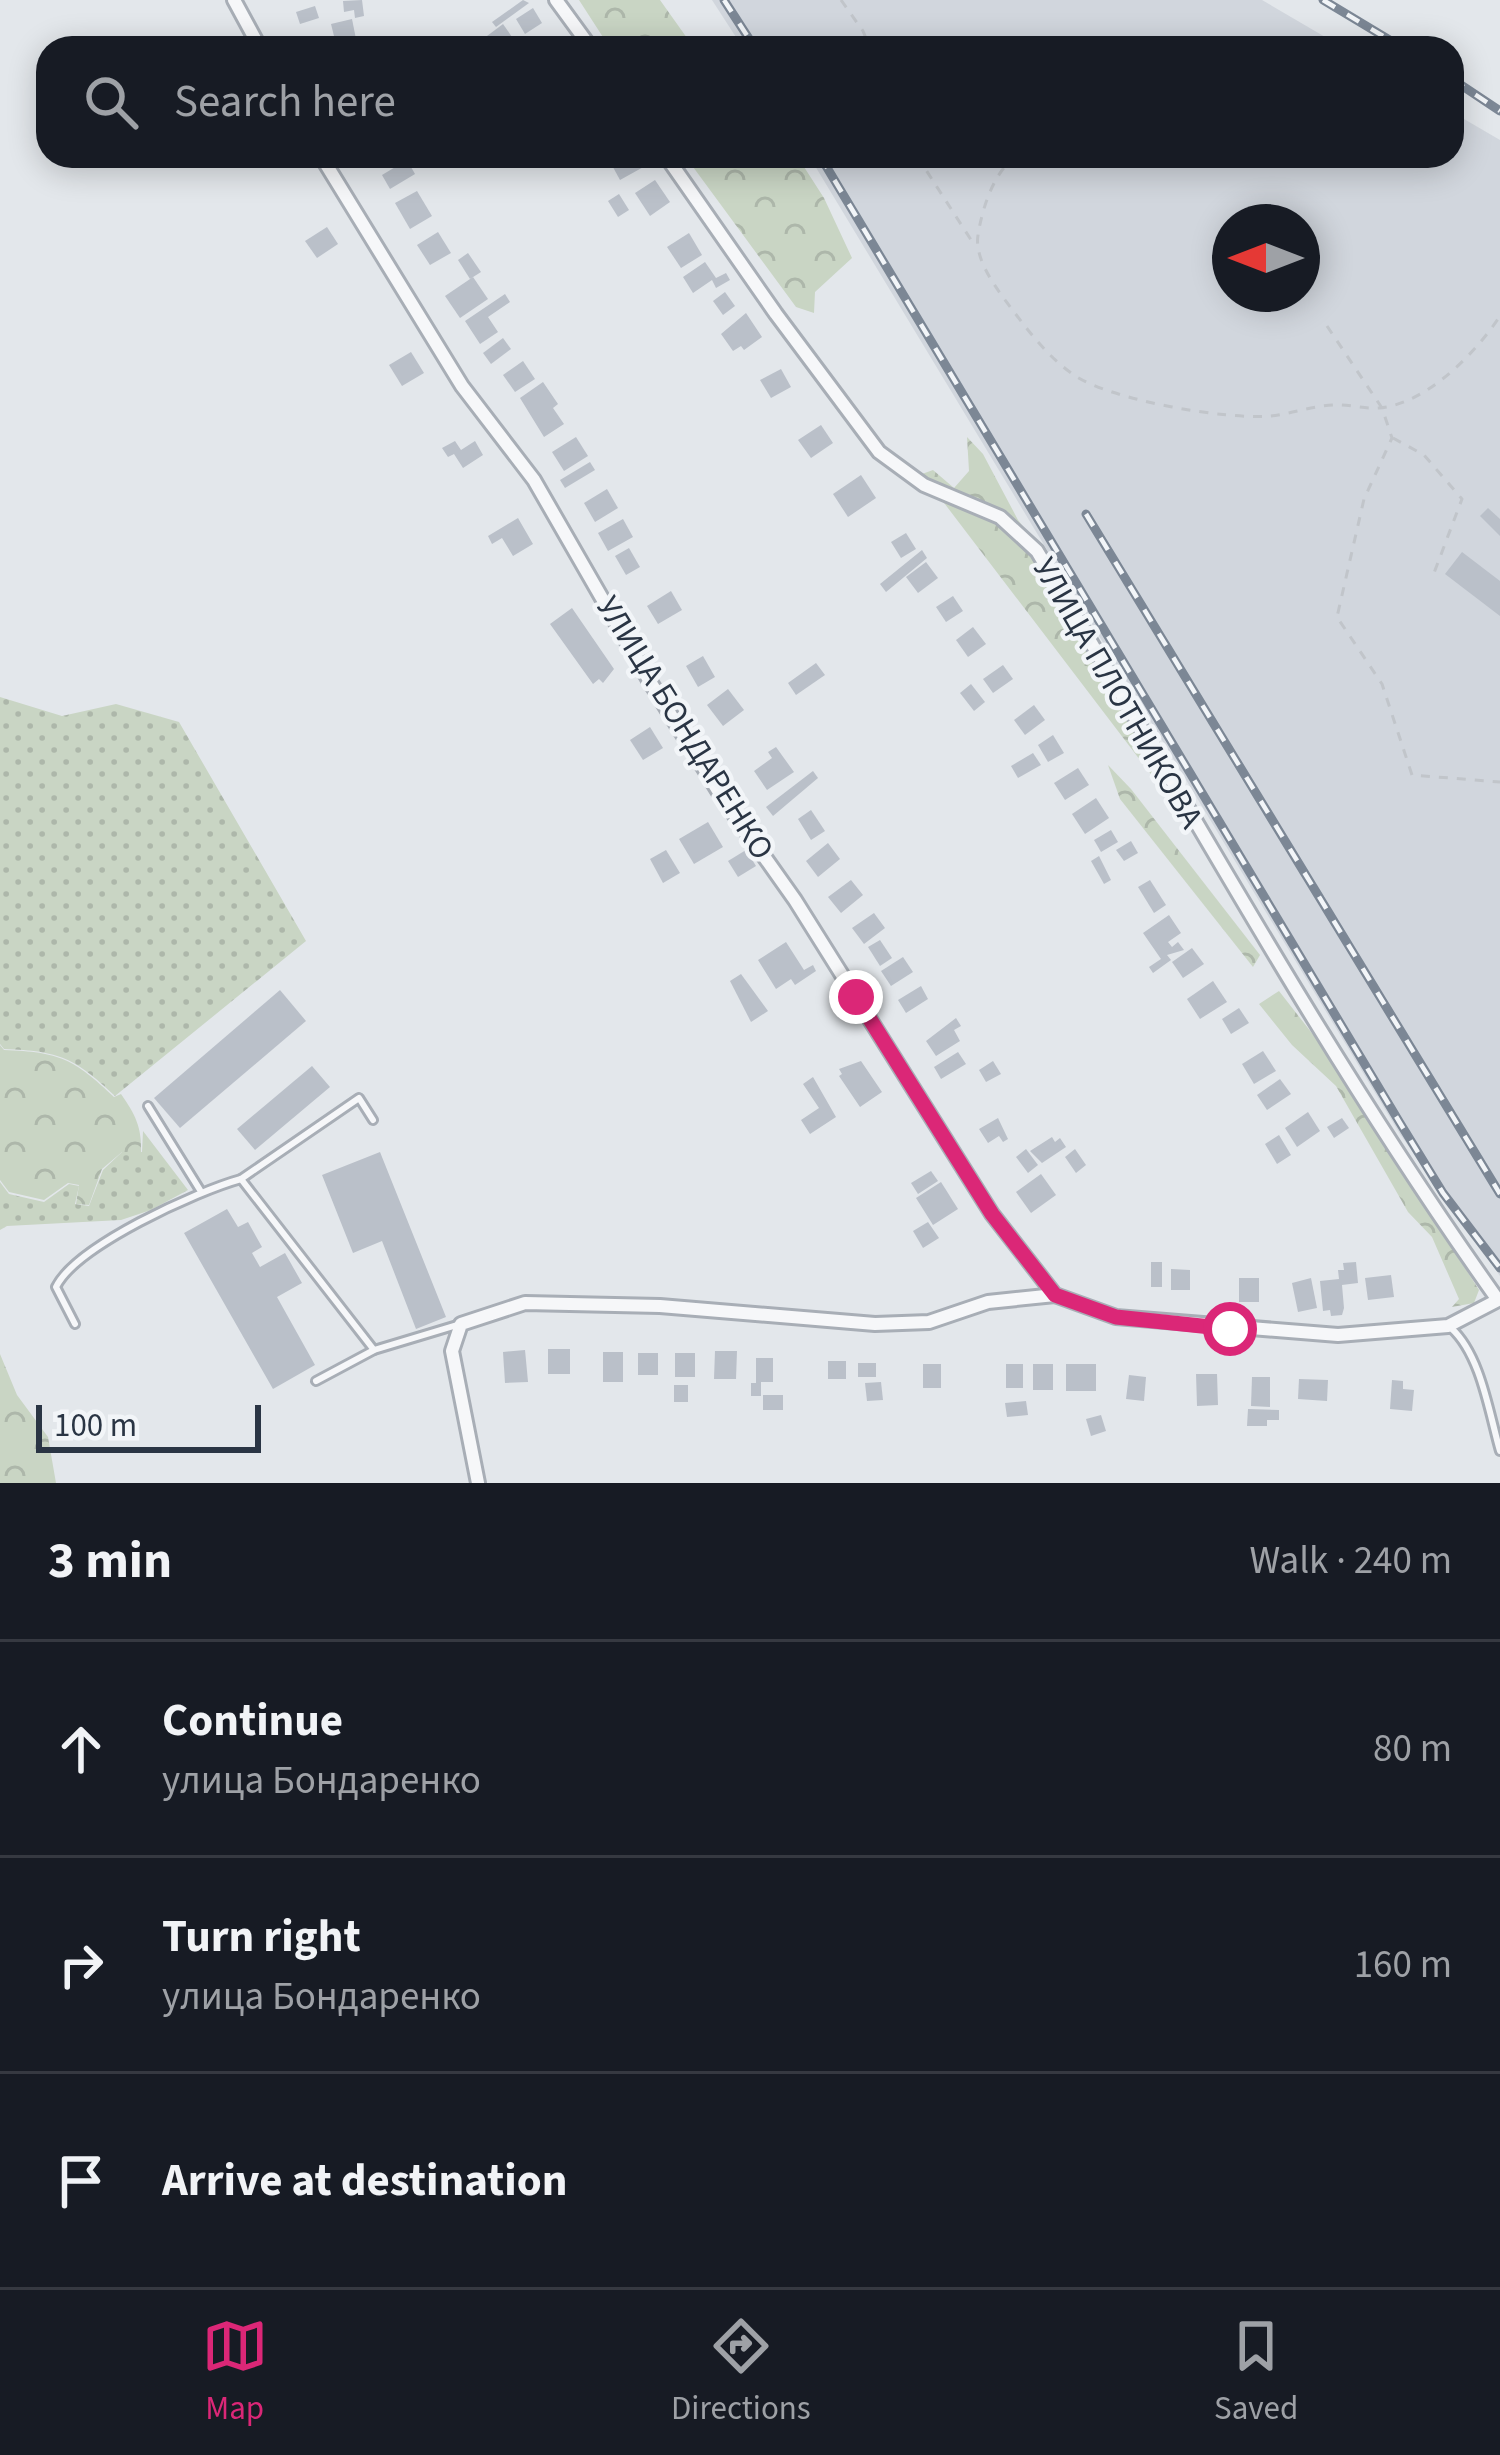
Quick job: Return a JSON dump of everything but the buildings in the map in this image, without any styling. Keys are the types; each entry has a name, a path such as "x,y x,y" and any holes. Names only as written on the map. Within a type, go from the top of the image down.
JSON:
{"street":[{"path":"234,0 254,36"},
{"path":"556,0 582,36"},
{"name":"УЛИЦА БОНДАРЕНКО","path":"328,168 462,386 534,480 722,797 795,900 992,1214 1055,1295"},
{"name":"УЛИЦА ПЛОТНИКОВА","path":"674,168 879,452 924,484 1000,517 1037,551 1269,946 1417,1184 1499,1300"},
{"path":"478,1483 452,1351 461,1324 525,1303 660,1306 875,1324 929,1322 988,1302 1055,1295 1116,1317 1338,1335 1448,1326 1499,1300"}],"lane":[{"path":"75,1324 56,1287 62,1276 108,1242 200,1190 241,1179 359,1098 374,1120"},
{"path":"148,1106 200,1190"},
{"path":"241,1179 374,1350"},
{"path":"316,1382 374,1350 461,1324"},
{"path":"1448,1326 1462,1338 1469,1354 1500,1450"}],"path":[{"path":"841,0 863,36"},
{"path":"925,168 976,247 997,290 1037,343 1077,378 1144,400 1214,413 1266,416 1332,405 1382,408 1424,391 1482,344 1500,316"},
{"path":"976,247 981,213 1004,168"},
{"path":"1327,326 1382,408 1392,438 1364,499 1337,617 1382,684 1412,775 1500,782"},
{"path":"1392,438 1424,455 1462,499 1434,573"}],"shaded area":[{"path":"712,0 1262,0 1324,36 735,36"},
{"path":"1464,119 1500,140 1500,1276 1400,1134 816,168 1464,168"}],"green space":[{"path":"579,0 660,0 686,36 602,36"},
{"path":"694,168 805,168 852,258 815,292 814,313 796,307"},
{"path":"967,437 983,454 1018,520 1054,568 1086,634 1133,696 1166,766 1153,777 922,474 933,470 954,488 969,471"},
{"path":"0,697 62,716 116,704 179,722 306,941 115,1096 66,1059 4,1049 0,1044"},
{"path":"1108,765 1260,955 1253,967 1120,799"},
{"path":"1279,991 1336,1064 1479,1290 1474,1303 1452,1307 1459,1299 1432,1237 1408,1212 1336,1086 1292,1045 1259,1004"},
{"path":"0,1045 4,1050 65,1060 114,1097 121,1094 130,1108 139,1128 141,1152 122,1152 102,1169 89,1205 76,1204 79,1185 68,1183 44,1200 9,1192 0,1180"},
{"path":"143,1131 188,1190 121,1220 0,1230 0,1182 9,1194 44,1202 69,1184 79,1186 75,1204 89,1206 103,1170 122,1152 142,1152"},
{"path":"0,1354 17,1395 48,1437 56,1483 0,1483"}],"railway":[{"path":"724,0 747,36"},
{"path":"1323,0 1383,36"},
{"path":"1464,87 1500,111"},
{"path":"827,168 1400,1123 1443,1193 1500,1268"},
{"path":"1086,514 1500,1194"}],"route":[{"path":"856,997 992,1214 1055,1295 1116,1317 1230,1329"}]}
